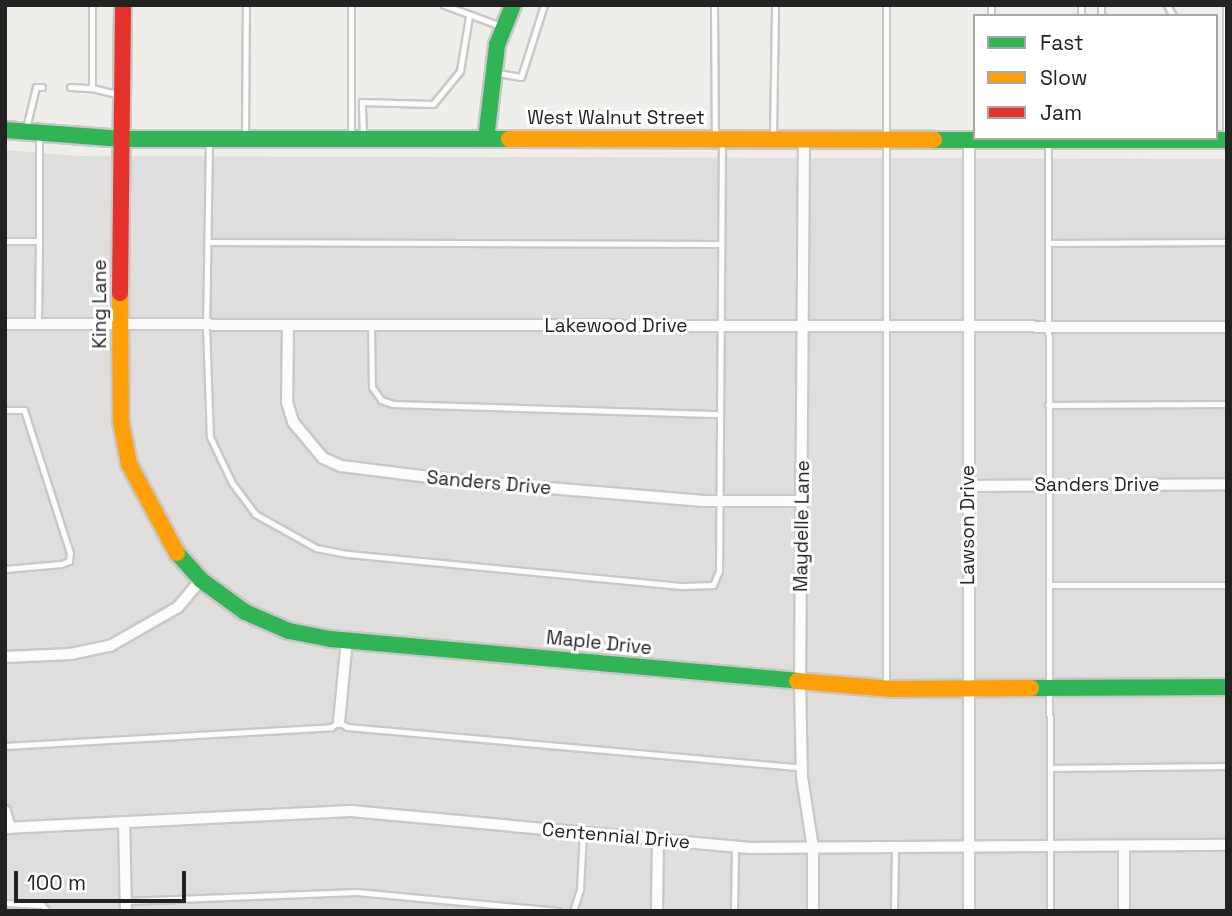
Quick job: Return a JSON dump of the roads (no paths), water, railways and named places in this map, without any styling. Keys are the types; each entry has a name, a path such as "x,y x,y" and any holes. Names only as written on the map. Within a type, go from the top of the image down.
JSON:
{"street":[{"name":"King Lane","path":"123,5 121,422 128,464 169,544 201,580"},
{"path":"486,139 491,73 503,27 513,5"},
{"name":"West Walnut Street","path":"6,126 32,132 122,139 973,140"},
{"name":"Maydelle Lane","path":"804,139 800,682 802,768 813,848 813,911"},
{"name":"Lawson Drive","path":"969,140 966,326 969,911"},
{"name":"Lakewood Drive","path":"5,324 1227,327"},
{"name":"Sanders Drive","path":"288,325 287,402 303,439 323,458 399,475 723,501 802,501"},
{"name":"Sanders Drive","path":"968,486 1227,484"},
{"path":"5,657 71,654 110,646 178,607 201,580"},
{"name":"Maple Drive","path":"201,580 245,612 289,631 347,639 885,689 1227,687"},
{"path":"339,722 347,639"},
{"path":"5,811 8,828"},
{"name":"Centennial Drive","path":"8,828 351,811 735,847 969,845 1124,848 1227,845"},
{"path":"124,822 126,906"},
{"path":"657,911 658,839"},
{"path":"1124,848 1124,911"}],"lane":[{"path":"92,5 92,88"},
{"path":"245,139 246,5"},
{"path":"351,5 358,139"},
{"path":"444,5 503,27"},
{"path":"491,73 521,77 544,5"},
{"path":"209,139 206,325 209,437 221,464 255,514 316,548 683,586 713,585 719,571 723,501 720,414 721,244 714,5"},
{"path":"772,139 775,5"},
{"path":"885,689 889,326 886,5"},
{"path":"1226,5 1226,140"},
{"path":"358,139 362,102 433,104 444,92 460,71 469,16"},
{"path":"38,324 39,241 32,132 36,86 42,87"},
{"path":"70,87 92,88 123,96"},
{"path":"1048,140 1050,911"},
{"path":"5,241 39,241"},
{"path":"208,242 721,244"},
{"path":"1048,243 1227,242"},
{"path":"371,326 372,387 381,400 393,404 720,414"},
{"path":"1048,405 1227,404"},
{"path":"5,410 24,410 70,553 69,561 61,564 5,569"},
{"path":"1050,586 1227,585"},
{"path":"5,746 331,727 339,722 347,727 802,768"},
{"path":"1050,768 1227,766"},
{"path":"573,911 580,889 583,832"},
{"path":"734,911 735,847"},
{"path":"894,911 895,847"},
{"path":"126,906 358,892 558,911"},
{"path":"5,903 41,905 47,911"}]}
